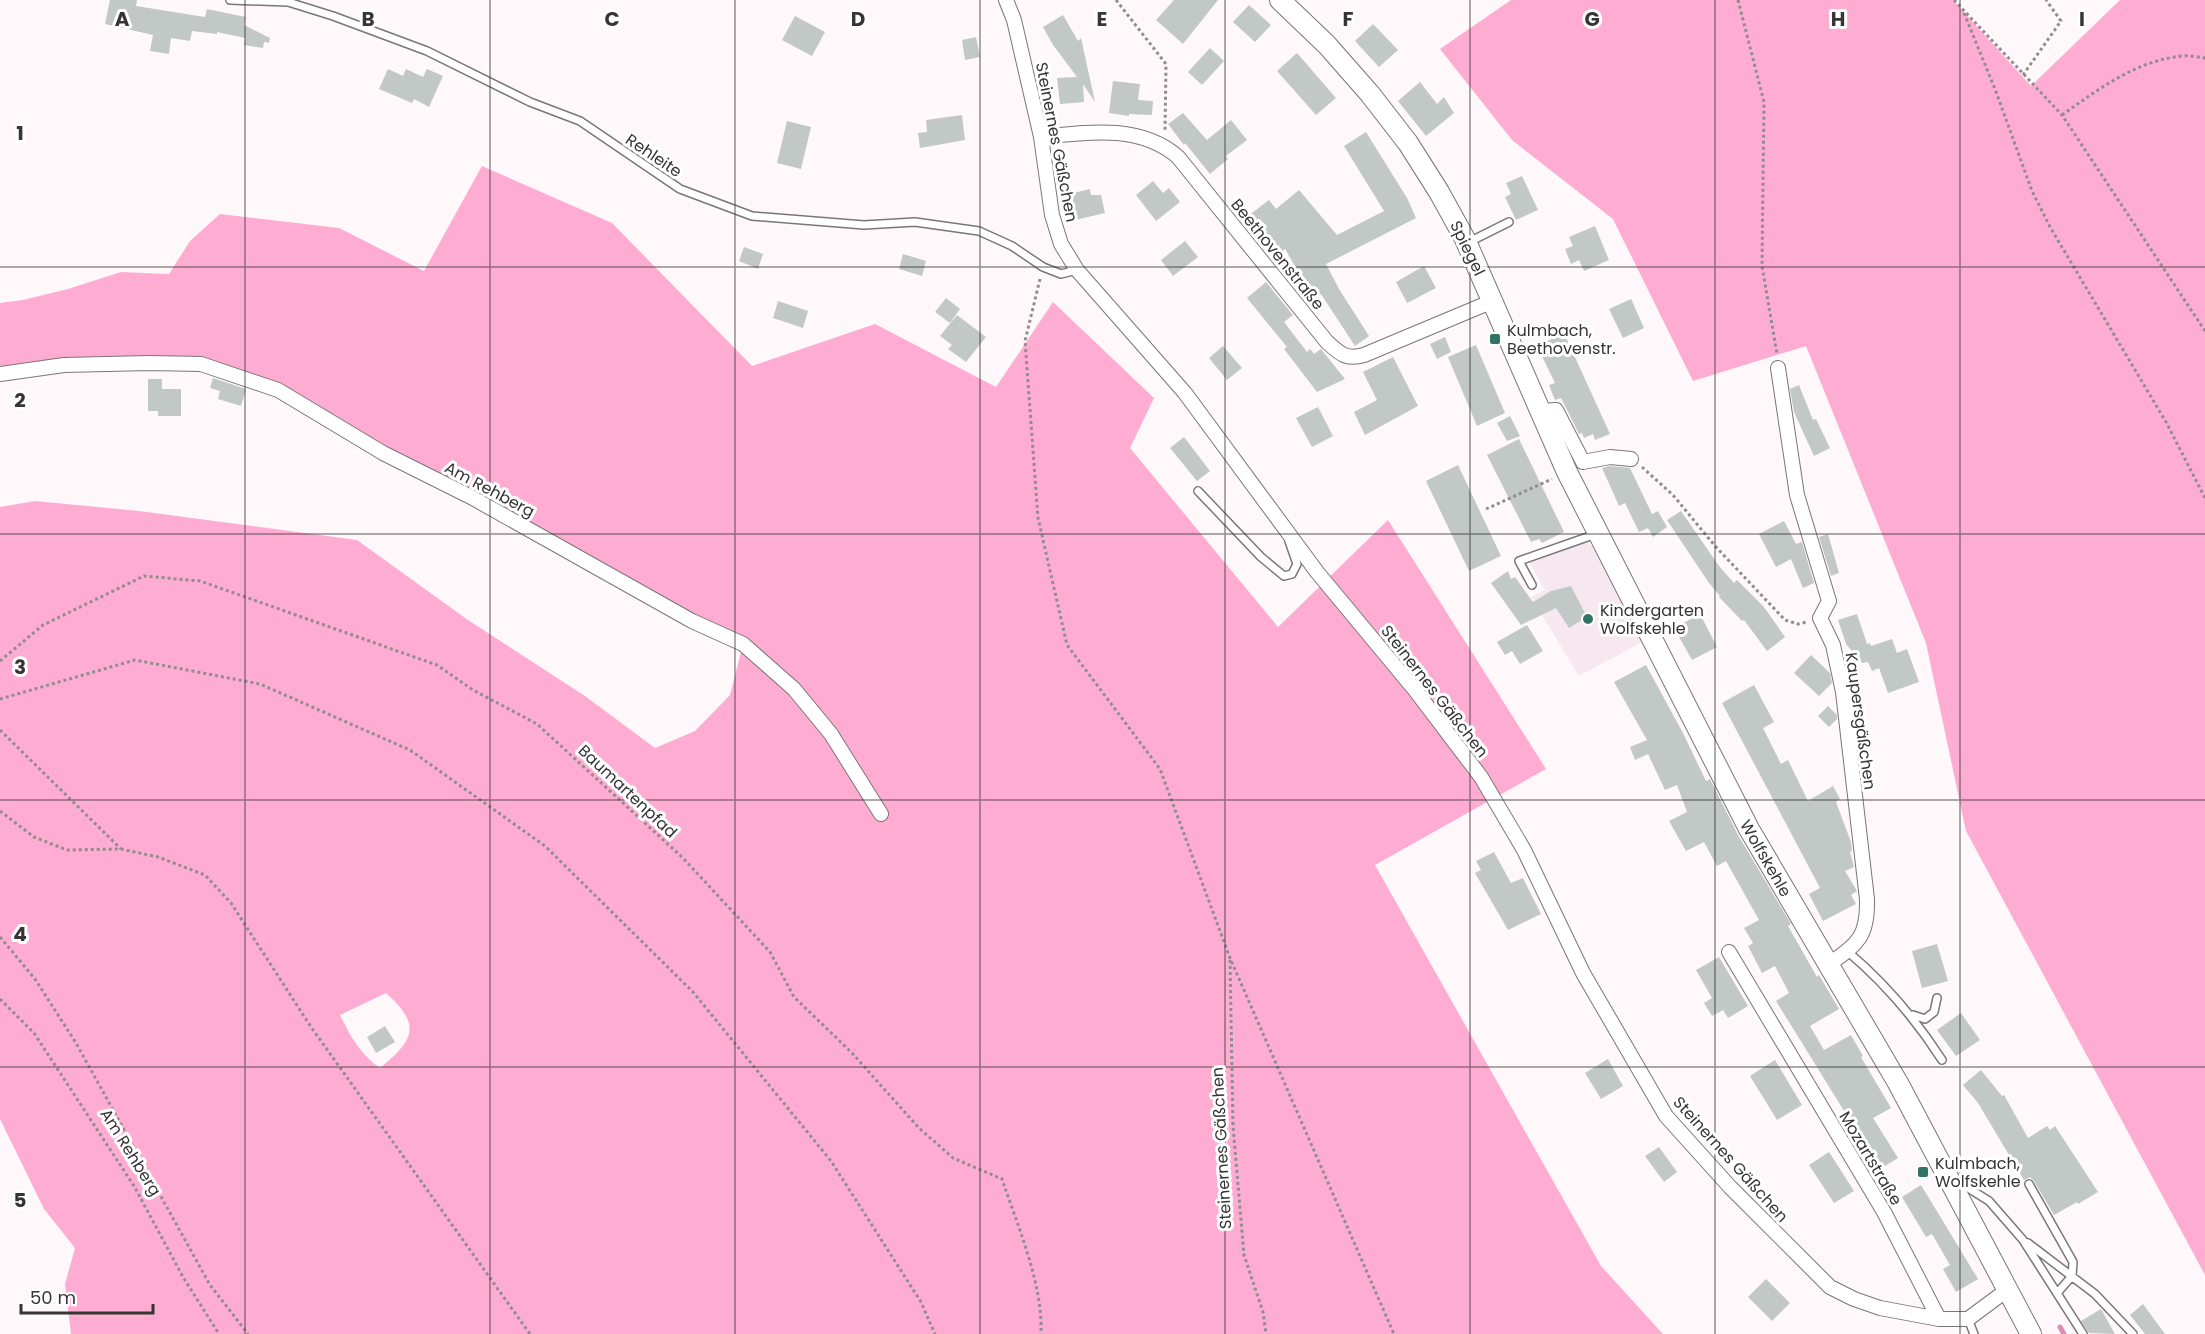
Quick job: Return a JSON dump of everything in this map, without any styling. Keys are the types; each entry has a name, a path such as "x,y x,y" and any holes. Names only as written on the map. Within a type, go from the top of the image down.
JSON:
{"street":[{"name":"Steinernes Gäßchen","path":"1006,0 1014,20 1041,137 1052,215 1061,244 1077,270 1185,393 1317,572 1415,690 1481,777 1524,850 1583,973 1666,1116 1730,1187 1830,1287 1880,1308 1939,1319"},
{"name":"Spiegel","path":"1280,0 1327,45 1370,94 1402,135 1439,192 1467,243 1567,472 1599,533"},
{"name":"Beethovenstraße","path":"1041,137 1102,131 1153,140 1164,146 1178,157 1328,342 1345,356 1354,358 1492,301"},
{"name":"Am Rehberg","path":"0,374 64,365 201,364 278,390 383,453 471,497 692,621 743,644 794,688 831,734 881,814"},
{"name":"Kaupersgäßchen","path":"1778,368 1797,495 1829,602 1820,618 1833,645 1843,692 1867,917 1855,945 1828,965"},
{"path":"1541,411 1556,410 1583,462 1610,457 1630,459"},
{"name":"Wolfskehle","path":"1599,533 1749,829 1898,1083 2031,1334"},
{"name":"Mozartstraße","path":"1729,952 1884,1212 1939,1319"},
{"path":"1939,1319 1968,1319 2007,1290"}],"lane":[{"name":"Rehleite","path":"230,0 288,2 427,51 530,102 580,121 680,189 752,216 864,225 915,222 979,231 1012,246 1043,267 1061,274 1077,270"},
{"path":"1467,243 1509,222"},
{"path":"1198,491 1261,557 1284,576 1292,574 1297,564 1286,530"},
{"path":"1532,585 1519,561 1599,533"},
{"path":"1847,951 1870,970 1921,1027 1942,1060"},
{"path":"1906,1010 1925,1019 1934,1012 1937,998"},
{"name":"Wolfskehle","path":"1947,1175 1989,1202 2023,1240 2083,1334"},
{"path":"2029,1184 2073,1262 2072,1276 2058,1292"},
{"name":"Wolfskehle","path":"2023,1240 2095,1294 2133,1334"},
{"path":"1968,1319 1974,1334"}],"path":[{"path":"1116,0 1166,64 1164,146"},
{"path":"1738,0 1764,102 1762,266 1776,340 1778,368"},
{"path":"1954,0 2062,115 2205,331"},
{"path":"2023,75 2061,21 2046,0"},
{"path":"1964,13 1995,88 2032,191 2050,226 2166,422 2205,498"},
{"path":"2062,115 2117,77 2143,65 2183,55 2205,58"},
{"path":"1043,267 1025,341 1038,518 1067,645 1160,769 1230,958 1394,1334"},
{"path":"1630,459 1651,473 1673,495 1715,546 1785,620 1798,624"},
{"path":"1486,509 1567,472"},
{"name":"Baumartenpfad","path":"0,661 43,625 144,576 200,581 437,665 473,690 537,724 683,858 770,952 794,996 852,1053 919,1128 953,1158 1002,1179 1025,1248 1042,1312 1041,1334"},
{"path":"0,699 135,660 260,684 410,750 545,846 693,992 831,1161 921,1302 935,1334"},
{"path":"0,730 121,849"},
{"path":"0,811 34,837 67,850 121,849 158,856 205,875 231,903 311,1027 530,1334"},
{"path":"0,937 35,980 76,1043 210,1285 248,1334"},
{"name":"Steinernes Gäßchen","path":"1230,958 1233,1126 1245,1255 1263,1312 1266,1334"},
{"name":"Am Rehberg","path":"0,999 34,1034 134,1186 183,1277 219,1334"}],"shaded area":[{"path":"1511,0 1953,0 2031,86 2120,0 2205,0 2205,1275 1966,831 1926,643 1806,346 1693,381 1613,219 1512,140 1440,49"},
{"path":"482,166 612,223 752,366 875,324 996,387 1053,302 1154,398 1130,448 1278,627 1388,520 1546,769 1375,865 1601,1266 1663,1334 71,1334 65,1284 75,1248 44,1209 0,1119 0,507 35,501 139,511 357,540 468,620 585,696 655,748 695,731 730,695 743,644 278,390 201,364 0,374 0,303 68,289 121,272 169,274 190,241 220,214 339,228 424,271","holes":["386,993 397,1004 409,1023 409,1032 400,1049 380,1068 357,1044 340,1015"]},
{"name":"Kindergarten Wolfskehle","path":"1587,543 1594,547 1644,641 1579,676 1531,597 1545,590 1529,561 1569,546"}],"building":[{"path":"110,0 137,0 136,6 205,17 207,9 246,17 244,25 270,38 269,43 264,42 263,48 244,45 245,38 217,32 217,34 192,31 190,41 171,38 169,54 150,51 153,35 105,24"},
{"path":"1174,0 1218,0 1183,44 1156,20"},
{"path":"1249,5 1271,25 1255,42 1233,22"},
{"path":"1063,15 1078,41 1081,38 1095,102 1083,84 1084,102 1060,104 1057,78 1077,77 1053,45 1043,27"},
{"path":"795,16 825,32 812,56 782,40"},
{"path":"1373,24 1398,50 1379,67 1355,41"},
{"path":"976,37 980,57 965,60 962,40"},
{"path":"1210,48 1224,61 1202,85 1188,72"},
{"path":"1297,53 1336,98 1316,115 1277,71"},
{"path":"388,69 403,76 406,69 423,77 427,69 443,76 429,107 414,99 412,103 379,89"},
{"path":"1113,81 1140,84 1138,100 1153,101 1152,115 1129,114 1129,116 1109,113"},
{"path":"1420,82 1437,104 1444,97 1454,113 1426,136 1398,101"},
{"path":"1183,113 1207,140 1231,120 1247,140 1226,156 1228,159 1210,174 1168,124"},
{"path":"962,115 965,140 920,148 918,133 927,132 926,120"},
{"path":"787,121 811,127 801,169 777,163"},
{"path":"1366,132 1407,198 1416,218 1326,264 1369,336 1355,346 1321,294 1314,298 1285,249 1278,255 1248,216 1269,200 1276,209 1299,190 1337,235 1384,211 1344,146"},
{"path":"1522,176 1538,210 1516,220 1505,197 1511,194 1506,183"},
{"path":"1153,181 1163,193 1169,188 1180,202 1156,221 1136,195"},
{"path":"1090,189 1091,195 1101,195 1105,213 1075,220 1069,194"},
{"path":"1595,226 1609,260 1584,271 1579,260 1571,264 1565,249 1573,246 1569,237"},
{"path":"1185,241 1198,257 1173,276 1161,260"},
{"path":"744,247 763,254 758,269 739,261"},
{"path":"903,254 926,261 922,276 899,269"},
{"path":"1424,266 1436,288 1407,303 1396,282"},
{"path":"1266,282 1293,315 1284,322 1307,352 1310,349 1314,354 1321,349 1345,379 1317,392 1284,349 1287,347 1247,298"},
{"path":"946,298 960,309 950,323 935,312"},
{"path":"1631,299 1644,328 1623,338 1609,309"},
{"path":"778,301 808,311 803,328 773,318"},
{"path":"957,315 986,337 966,362 948,349 952,345 940,336"},
{"path":"1564,333 1610,434 1595,440 1593,434 1584,438 1582,433 1579,434 1561,398 1555,400 1549,385 1555,383 1537,346"},
{"path":"1445,337 1451,352 1437,359 1430,344"},
{"path":"1476,345 1505,413 1477,426 1448,357"},
{"path":"1223,346 1242,368 1227,380 1209,358"},
{"path":"1393,357 1418,406 1365,435 1354,412 1377,400 1363,372"},
{"path":"213,378 246,389 241,406 218,399 220,391 210,388"},
{"path":"148,379 162,379 162,389 181,389 181,416 158,416 158,411 148,411"},
{"path":"1799,385 1813,420 1816,419 1830,448 1814,456 1794,412 1790,389"},
{"path":"1318,407 1333,436 1312,447 1296,418"},
{"path":"1510,416 1520,436 1507,441 1497,423"},
{"path":"1184,437 1210,471 1197,481 1170,448"},
{"path":"1519,439 1564,532 1542,543 1539,539 1531,542 1487,455"},
{"path":"1458,465 1501,556 1469,571 1426,481"},
{"path":"1610,466 1630,468 1652,514 1658,511 1667,527 1653,537 1648,528 1639,532 1625,503 1619,506 1602,468"},
{"path":"1681,511 1719,566 1734,583 1737,580 1764,607 1785,637 1767,651 1744,620 1742,621 1719,597 1667,520"},
{"path":"1784,521 1796,544 1802,542 1814,583 1803,588 1791,559 1776,567 1759,534"},
{"path":"1828,534 1839,573 1831,576 1819,537"},
{"path":"1508,571 1511,579 1515,577 1533,602 1551,591 1571,586 1587,617 1569,628 1556,608 1521,625 1491,583"},
{"path":"1700,614 1717,647 1692,660 1674,628"},
{"path":"1857,614 1867,644 1870,643 1871,646 1892,639 1897,653 1907,649 1919,682 1888,693 1879,668 1872,671 1868,662 1862,663 1846,644 1838,620"},
{"path":"1527,625 1543,651 1520,664 1512,651 1505,655 1497,642"},
{"path":"1811,655 1830,673 1832,683 1819,696 1794,673"},
{"path":"1646,665 1706,781 1710,779 1738,835 1791,924 1788,926 1817,977 1819,975 1839,1009 1810,1026 1824,1050 1851,1035 1863,1056 1861,1057 1891,1108 1873,1118 1898,1158 1880,1169 1776,1001 1789,993 1775,966 1762,973 1748,946 1753,943 1744,928 1759,920 1726,861 1717,866 1704,842 1686,851 1669,821 1687,812 1677,785 1665,790 1648,754 1635,760 1630,747 1647,740 1614,682"},
{"path":"1754,685 1774,722 1763,728 1781,764 1788,760 1808,801 1833,786 1840,799 1836,802 1851,842 1852,851 1850,852 1854,867 1845,871 1857,891 1851,895 1856,904 1823,921 1809,894 1820,888 1722,703"},
{"path":"1828,706 1837,715 1837,719 1829,727 1818,716"},
{"path":"1494,852 1511,883 1523,878 1541,914 1508,930 1475,873 1481,870 1476,861"},
{"path":"1937,944 1948,981 1922,988 1912,951"},
{"path":"1719,957 1748,1006 1728,1018 1723,1010 1712,1016 1704,1003 1712,998 1696,970"},
{"path":"1961,1013 1980,1040 1956,1056 1937,1030"},
{"path":"385,1026 395,1042 376,1053 367,1037"},
{"path":"1608,1059 1623,1086 1601,1099 1585,1073"},
{"path":"1775,1060 1802,1105 1777,1120 1750,1076"},
{"path":"1981,1070 2002,1096 2004,1095 2028,1138 2047,1126 2050,1130 2055,1126 2098,1192 2054,1215 2034,1181 2030,1177 2024,1180 1978,1103 1963,1085"},
{"path":"1659,1147 1677,1172 1664,1182 1645,1156"},
{"path":"1829,1152 1854,1191 1834,1203 1809,1165"},
{"path":"1921,1185 1978,1279 1956,1292 1943,1269 1950,1265 1932,1234 1926,1237 1902,1197"},
{"path":"1766,1279 1790,1303 1772,1321 1748,1297"},
{"path":"2143,1304 2165,1334 2145,1334 2130,1315"},
{"path":"2101,1309 2115,1334 2089,1333 2081,1321"}],"waterway":[{"path":"2060,1327 2064,1334"}],"place":[{"name":"Kulmbach, Beethovenstr.","path":"1495,339"},
{"name":"Kindergarten Wolfskehle","path":"1588,619"},
{"name":"Kulmbach, Wolfskehle","path":"1923,1172"}]}
